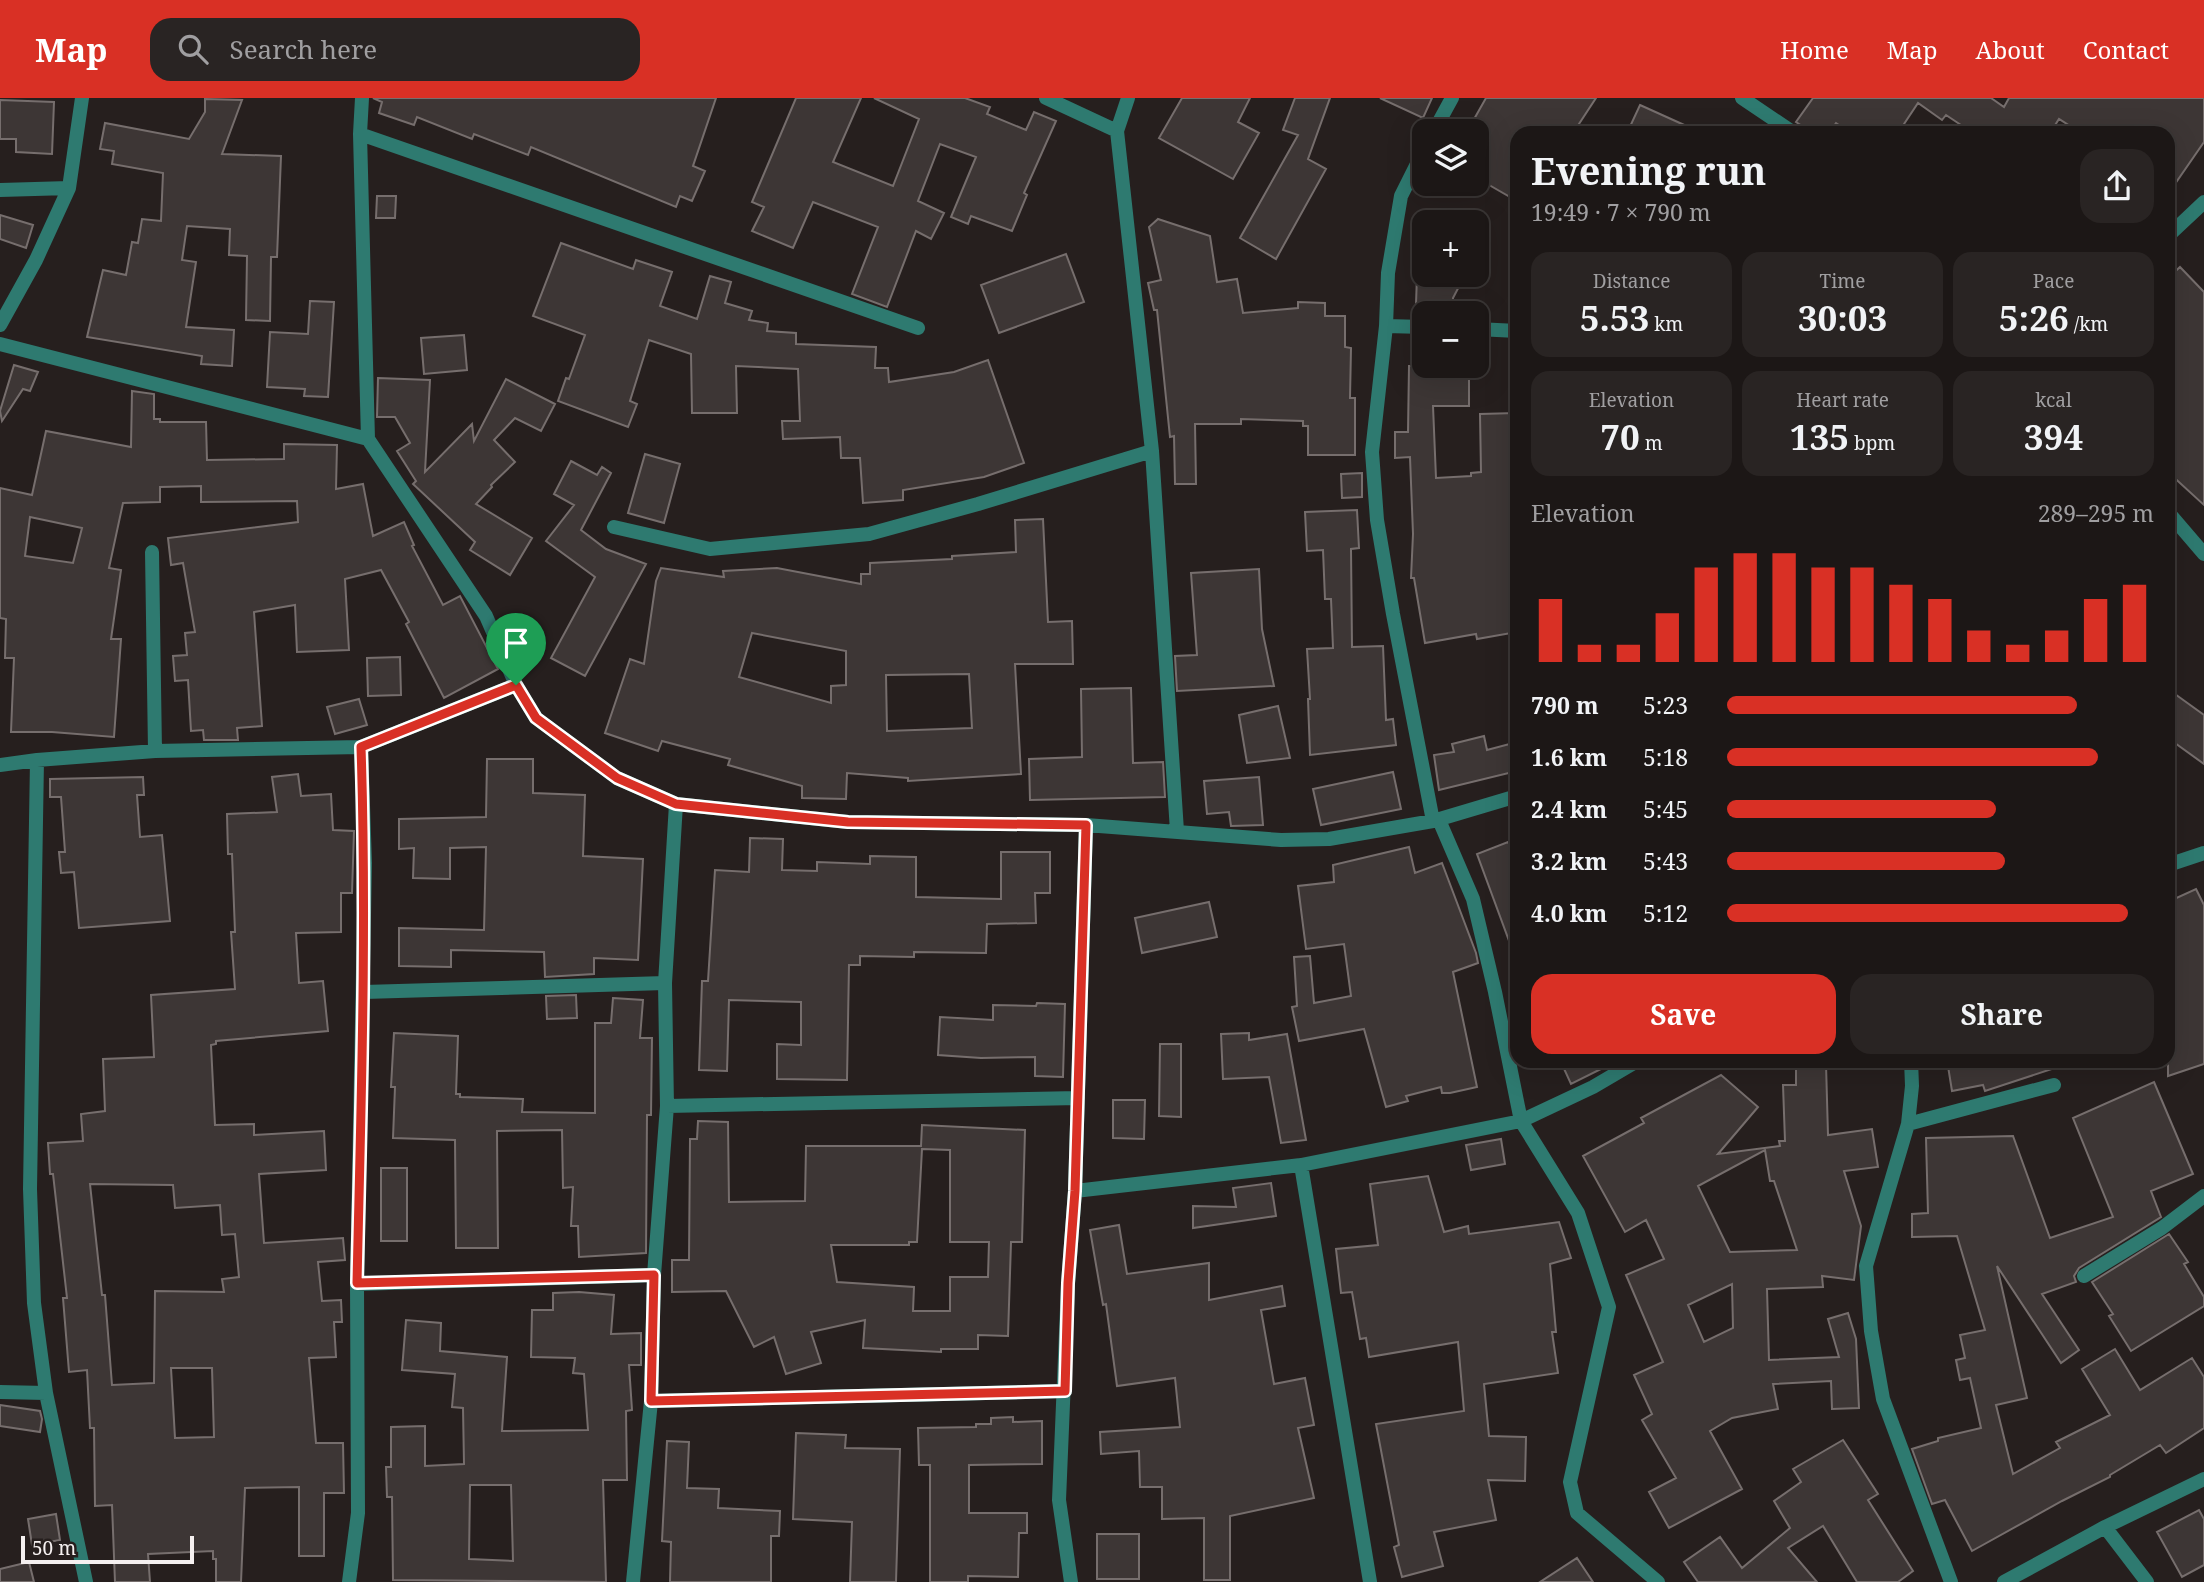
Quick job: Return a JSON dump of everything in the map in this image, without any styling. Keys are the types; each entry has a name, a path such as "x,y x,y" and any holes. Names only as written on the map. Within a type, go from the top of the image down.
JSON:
{"street":[{"path":"0,325 36,260 69,188 82,98"},
{"path":"362,98 360,134 368,439 486,616 516,685 536,718 617,778 676,804 848,822 1086,825 1280,840 1317,839 1436,820 1510,798"},
{"path":"1046,98 1117,131"},
{"path":"1128,98 1117,131 1152,451 1177,831"},
{"path":"1440,119 1451,98"},
{"path":"1742,98 1784,126"},
{"path":"360,134 918,328"},
{"path":"1412,174 1401,196 1388,272 1387,326 1372,452 1377,520 1399,655 1436,820 1473,900 1510,1066"},
{"path":"0,190 69,188"},
{"path":"2175,229 2204,202"},
{"path":"1387,326 1412,327"},
{"path":"1489,330 1510,331"},
{"path":"0,344 368,439"},
{"path":"614,527 710,549 869,534 1152,451"},
{"path":"2175,520 2204,554"},
{"path":"152,552 155,751"},
{"path":"0,765 155,751 361,747 516,685"},
{"path":"349,1582 358,1513 357,1283 365,863 361,747"},
{"path":"37,760 30,1189 34,1303 46,1392 86,1582"},
{"path":"633,1582 651,1401 654,1275 667,1106 665,983 676,804"},
{"path":"1072,1582 1059,1500 1068,1283 1075,1191 1086,825"},
{"path":"2175,863 2204,853"},
{"path":"364,992 665,983"},
{"path":"1510,1068 1521,1121 1578,1213 1609,1307 1570,1482 1577,1513 1658,1582"},
{"path":"1075,1191 1301,1165 1521,1121 1593,1087 1625,1068"},
{"path":"1911,1068 1908,1124 1866,1266 1871,1331 1883,1399 1951,1582"},
{"path":"1908,1124 2054,1085"},
{"path":"667,1106 1078,1098"},
{"path":"1301,1165 1370,1582"},
{"path":"2084,1276 2162,1228 2204,1196"},
{"path":"357,1283 654,1275"},
{"path":"651,1401 1065,1391"},
{"path":"0,1392 46,1392"},
{"path":"2004,1582 2105,1527 2204,1479"},
{"path":"2105,1527 2147,1582"}],"building":[{"path":"373,98 716,98 693,166 705,171 692,201 680,196 676,207 531,147 528,155 474,134 472,139 417,117 414,125 379,113 382,102"},
{"path":"796,98 861,98 833,162 893,186 919,119 874,98 965,98 990,107 987,114 1026,130 1034,112 1056,121 1024,193 1027,195 1012,231 971,216 968,224 951,217 976,157 940,144 918,201 944,213 931,239 916,231 887,307 852,294 878,227 813,202 793,248 752,231 764,207 752,202"},
{"path":"1182,98 1250,98 1238,122 1259,133 1233,179 1159,138"},
{"path":"1295,98 1330,98 1308,159 1326,169 1276,259 1240,238 1298,135 1283,130"},
{"path":"1380,98 1432,98 1423,118"},
{"path":"1486,98 1596,98 1578,126 1510,126 1510,197 1489,185 1489,119 1474,119"},
{"path":"1813,98 1991,98 2004,107 2009,98 2204,98 2204,142 2175,184 2175,126 2070,126 2059,119 2054,126 1962,126 1946,115 1942,120 1918,103 1903,126 1840,126 1836,123 1834,126 1802,126 1796,122"},
{"path":"205,99 242,100 222,154 281,156 277,257 271,257 270,321 246,320 247,256 229,255 230,229 187,226 182,260 196,262 186,327 234,330 232,366 201,364 202,356 87,337 103,270 126,275 132,242 138,243 142,219 161,221 163,173 112,164 114,151 100,149 105,123 189,139 205,112"},
{"path":"0,100 54,102 52,154 16,152 16,139 0,139"},
{"path":"1640,105 1686,126 1630,126"},
{"path":"377,196 396,196 395,218 376,218"},
{"path":"0,215 33,225 26,248 0,239"},
{"path":"1158,219 1210,236 1217,282 1237,279 1243,313 1298,308 1298,302 1325,303 1325,316 1345,316 1345,347 1351,348 1350,398 1355,398 1355,455 1308,455 1308,426 1303,426 1303,421 1241,419 1241,424 1195,424 1196,484 1175,484 1174,436 1170,437 1157,310 1154,310 1148,283 1161,280 1149,227"},
{"path":"561,243 633,269 636,260 672,272 660,306 697,319 710,276 731,282 725,303 752,311 749,320 768,323 767,331 796,333 796,344 876,347 875,368 888,368 889,382 954,372 988,360 1024,463 984,477 903,490 903,500 863,503 860,458 841,458 840,437 783,439 782,421 800,421 798,369 736,366 737,413 692,413 691,354 649,340 630,401 637,404 628,427 558,401 585,335 533,316"},
{"path":"1066,254 1084,302 999,333 981,285"},
{"path":"2180,267 2204,292 2204,505 2175,478 2175,272"},
{"path":"1417,287 1459,287 1453,301 1416,301"},
{"path":"310,301 334,302 328,397 304,396 305,389 267,387 270,332 308,334"},
{"path":"464,335 467,370 424,374 421,338"},
{"path":"14,365 38,372 30,391 23,389 2,421 0,411"},
{"path":"1409,366 1412,366 1412,378 1469,378 1469,406 1433,406 1436,478 1471,476 1471,473 1481,472 1480,414 1510,413 1510,633 1477,639 1476,634 1425,643 1414,578 1411,578 1413,534 1410,457 1395,458 1395,432 1408,432"},
{"path":"378,378 430,380 425,472 472,424 474,441 506,379 555,404 541,431 515,418 494,440 515,462 476,504 532,538 510,575 470,550 475,542 413,484 416,481 397,451 410,443 395,417 377,417"},
{"path":"132,391 154,394 154,419 160,419 160,422 206,422 207,460 284,459 284,444 337,445 336,489 363,484 373,536 404,522 414,545 412,546 443,605 460,596 498,669 444,698 406,624 409,622 381,570 345,579 349,650 297,652 295,605 254,612 262,726 237,728 238,740 204,740 203,730 191,731 188,680 175,681 173,656 187,655 185,633 195,632 183,563 171,565 168,538 298,522 297,501 201,502 201,486 160,487 160,502 123,503 109,568 121,570 111,639 121,639 114,737 11,732 14,658 5,658 6,619 0,618 0,488 32,495 46,431 131,447","holes":["30,517 82,528 73,563 25,556"]},
{"path":"645,454 680,464 664,523 628,513"},
{"path":"571,461 597,475 602,467 611,473 581,530 606,549 646,564 585,676 551,658 595,577 546,541 574,505 554,494"},
{"path":"1362,473 1362,497 1342,498 1341,474"},
{"path":"1357,510 1359,548 1351,549 1352,647 1383,646 1386,720 1393,719 1396,745 1310,755 1307,649 1333,648 1331,599 1325,599 1323,550 1307,551 1305,512"},
{"path":"1043,519 1048,622 1072,621 1073,664 1015,664 1021,774 908,781 908,778 847,773 846,799 802,798 802,786 728,765 730,759 662,741 658,751 605,733 630,659 644,664 656,581 661,568 724,577 723,571 777,568 861,584 861,574 870,574 870,563 952,559 952,556 1016,552 1015,520","holes":["752,633 846,651 846,685 831,686 831,703 739,677","969,674 972,728 887,731 886,675"]},
{"path":"1259,569 1262,629 1274,686 1177,691 1175,656 1197,655 1191,573"},
{"path":"400,657 401,695 368,696 367,658"},
{"path":"1131,688 1133,763 1163,762 1165,797 1030,800 1029,759 1082,757 1081,689"},
{"path":"2175,694 2204,715 2204,764 2175,743"},
{"path":"359,699 367,725 335,734 327,707"},
{"path":"1278,706 1290,758 1247,763 1239,715"},
{"path":"1484,736 1487,750 1510,744 1510,773 1439,790 1434,755 1454,752 1452,744"},
{"path":"487,759 533,759 533,793 585,795 583,856 643,859 638,960 594,958 594,974 545,977 544,952 451,950 451,967 399,966 399,928 484,930 486,847 450,848 450,879 413,878 414,848 399,849 399,819 486,817"},
{"path":"1393,772 1401,809 1321,825 1313,789"},
{"path":"298,774 301,796 331,794 333,830 354,831 352,893 341,893 341,932 296,933 299,983 323,981 328,1031 216,1041 216,1044 211,1045 215,1125 254,1124 254,1135 324,1131 326,1170 259,1174 264,1243 343,1238 345,1260 318,1262 322,1301 341,1300 342,1322 334,1322 336,1357 309,1358 316,1443 343,1443 344,1493 324,1493 324,1556 299,1556 299,1487 245,1488 241,1582 216,1582 216,1559 213,1559 213,1551 148,1554 150,1582 115,1582 112,1505 95,1506 94,1428 90,1428 87,1370 69,1372 63,1298 67,1298 48,1143 83,1141 81,1114 105,1111 103,1059 154,1057 151,995 235,989 231,932 235,932 232,854 228,854 227,814 277,812 272,777","holes":["90,1184 173,1185 175,1208 220,1205 222,1235 235,1234 239,1277 222,1279 224,1292 155,1291 154,1383 112,1385 105,1295 102,1295","171,1368 212,1368 214,1437 175,1438"]},
{"path":"143,777 144,795 137,795 140,837 162,835 170,921 79,928 74,872 61,873 59,852 65,852 61,797 50,797 50,779"},
{"path":"1259,777 1263,825 1231,826 1229,812 1207,814 1204,781"},
{"path":"750,838 783,839 782,870 817,871 817,862 870,864 870,856 916,857 916,897 1001,899 1001,852 1050,852 1050,893 1035,893 1036,923 987,924 986,953 914,952 914,957 860,956 860,965 849,965 847,1080 777,1079 777,1044 801,1045 801,1002 729,1000 727,1071 699,1070 702,981 708,981 715,870 749,872"},
{"path":"1508,842 1510,846 1510,943 1477,854"},
{"path":"1409,847 1415,873 1442,863 1476,953 1478,963 1453,972 1477,1087 1442,1093 1441,1087 1406,1096 1408,1101 1386,1107 1364,1029 1299,1041 1292,1007 1297,1006 1294,957 1310,956 1314,1003 1351,996 1344,944 1306,949 1298,886 1334,882 1333,865"},
{"path":"2196,889 2204,905 2204,1064 2168,1076 2168,1068 2175,1068 2175,899"},
{"path":"1209,902 1217,937 1142,953 1135,918"},
{"path":"576,995 577,1018 547,1019 546,996"},
{"path":"613,998 643,1000 640,1038 652,1038 651,1115 647,1115 646,1253 579,1257 578,1226 571,1226 573,1187 563,1188 562,1130 497,1131 498,1248 456,1248 455,1140 393,1138 395,1087 391,1087 394,1033 458,1036 456,1094 460,1094 460,1097 523,1099 522,1112 595,1113 595,1023 611,1023"},
{"path":"1037,1003 1065,1004 1063,1077 1035,1076 1035,1057 981,1058 938,1055 940,1017 993,1020 993,1005 1036,1006"},
{"path":"1249,1033 1249,1040 1287,1034 1306,1140 1281,1143 1269,1077 1223,1079 1221,1034"},
{"path":"1160,1044 1181,1044 1181,1117 1159,1116"},
{"path":"1564,1068 1603,1068 1571,1084"},
{"path":"1796,1068 1826,1068 1828,1135 1872,1129 1878,1167 1844,1171 1861,1226 1854,1280 1822,1276 1823,1287 1767,1289 1769,1360 1839,1357 1828,1319 1848,1313 1856,1339 1859,1408 1832,1409 1831,1381 1773,1384 1778,1409 1732,1418 1710,1431 1742,1489 1669,1528 1649,1492 1676,1478 1642,1420 1652,1414 1634,1375 1663,1362 1626,1275 1664,1259 1646,1220 1625,1232 1583,1156 1644,1123 1641,1118 1721,1075 1758,1107 1718,1154 1780,1146 1779,1141 1785,1141 1783,1085 1796,1085","holes":["1765,1150 1770,1181 1774,1181 1797,1250 1730,1252 1698,1186","1732,1284 1733,1328 1704,1342 1688,1305"]},
{"path":"1948,1068 2055,1068 1985,1091 1983,1085 1952,1091"},
{"path":"2154,1082 2193,1174 2151,1191 2161,1217 2079,1268 2074,1276 2076,1282 2042,1294 2079,1350 2061,1363 1997,1266 2027,1398 1996,1405 2013,1474 2060,1448 2056,1442 2110,1415 2082,1369 2115,1349 2140,1390 2192,1358 2204,1377 2204,1428 2166,1453 2160,1445 2110,1477 1972,1551 1945,1500 1932,1504 1912,1449 1938,1441 1938,1438 1981,1428 1970,1378 1960,1380 1956,1360 1965,1358 1960,1335 1985,1330 1957,1236 1912,1237 1912,1214 1928,1213 1926,1138 2013,1136 2050,1238 2113,1217 2073,1118"},
{"path":"1113,1100 1145,1100 1144,1139 1113,1138"},
{"path":"698,1121 728,1122 729,1202 805,1201 806,1146 921,1146 922,1125 1025,1130 1022,1242 1011,1242 1008,1336 978,1335 978,1349 941,1349 941,1352 863,1348 865,1320 811,1332 821,1363 786,1374 774,1337 754,1347 726,1291 672,1292 672,1260 689,1260 690,1139 697,1139","holes":["922,1149 950,1150 950,1242 989,1242 988,1277 950,1277 950,1311 913,1311 914,1287 837,1282 831,1245 909,1245 909,1242 917,1242"]},
{"path":"1501,1139 1505,1164 1471,1170 1466,1145"},
{"path":"381,1168 407,1168 407,1241 381,1241"},
{"path":"1428,1176 1444,1232 1468,1226 1469,1234 1559,1222 1571,1258 1550,1264 1556,1332 1552,1332 1558,1373 1484,1384 1489,1436 1526,1437 1525,1481 1488,1480 1496,1520 1434,1532 1443,1566 1402,1577 1394,1547 1399,1545 1376,1424 1464,1411 1458,1342 1369,1357 1366,1338 1360,1339 1352,1292 1341,1293 1336,1249 1378,1245 1370,1184"},
{"path":"1271,1183 1276,1216 1193,1228 1193,1206 1236,1207 1233,1188"},
{"path":"1119,1225 1127,1274 1209,1263 1209,1300 1282,1286 1285,1306 1261,1310 1274,1384 1305,1378 1314,1425 1298,1428 1314,1498 1230,1516 1230,1580 1204,1580 1204,1518 1162,1519 1162,1487 1140,1487 1139,1451 1101,1454 1100,1432 1180,1427 1175,1378 1117,1386 1106,1304 1103,1305 1090,1230"},
{"path":"2169,1234 2188,1262 2184,1264 2204,1297 2204,1306 2131,1351 2109,1316 2113,1314 2092,1282"},
{"path":"553,1293 614,1295 611,1334 641,1333 641,1365 629,1365 632,1410 626,1411 627,1480 603,1480 606,1582 393,1580 392,1497 387,1497 386,1467 391,1467 391,1427 425,1426 425,1466 464,1464 463,1408 452,1407 455,1374 402,1370 406,1320 441,1323 440,1351 507,1357 502,1431 588,1430 584,1374 573,1373 575,1358 531,1357 532,1310 553,1310","holes":["470,1485 511,1485 513,1561 469,1559"]},
{"path":"0,1405 40,1411 40,1432 0,1426"},
{"path":"1013,1417 1013,1422 1042,1421 1042,1464 969,1465 969,1513 1027,1513 1027,1533 1019,1533 1018,1577 968,1576 968,1582 930,1582 930,1465 919,1465 918,1428 976,1427 976,1424 991,1424 991,1418"},
{"path":"796,1433 846,1435 845,1448 900,1449 896,1582 850,1582 852,1522 793,1519"},
{"path":"1843,1440 1878,1494 1868,1500 1913,1571 1898,1582 1857,1582 1823,1526 1788,1548 1817,1582 1698,1582 1684,1562 1720,1537 1742,1568 1790,1528 1774,1501 1801,1482 1793,1469"},
{"path":"667,1441 689,1442 687,1488 719,1489 718,1508 780,1511 779,1536 771,1536 771,1582 670,1582 671,1542 662,1541"},
{"path":"2199,1510 2204,1519 2204,1565 2182,1577 2157,1532"},
{"path":"56,1514 60,1540 32,1545 28,1519"},
{"path":"1097,1534 1139,1534 1139,1579 1097,1579"},
{"path":"1577,1558 1593,1582 1540,1582"},
{"path":"29,1562 34,1582 0,1582 0,1569"}],"route":[{"path":"516,685 536,718 617,778 676,804 848,822 1086,825 1075,1191 1068,1283 1065,1391 651,1401 654,1275 357,1283 365,863 361,747 516,685"}]}
